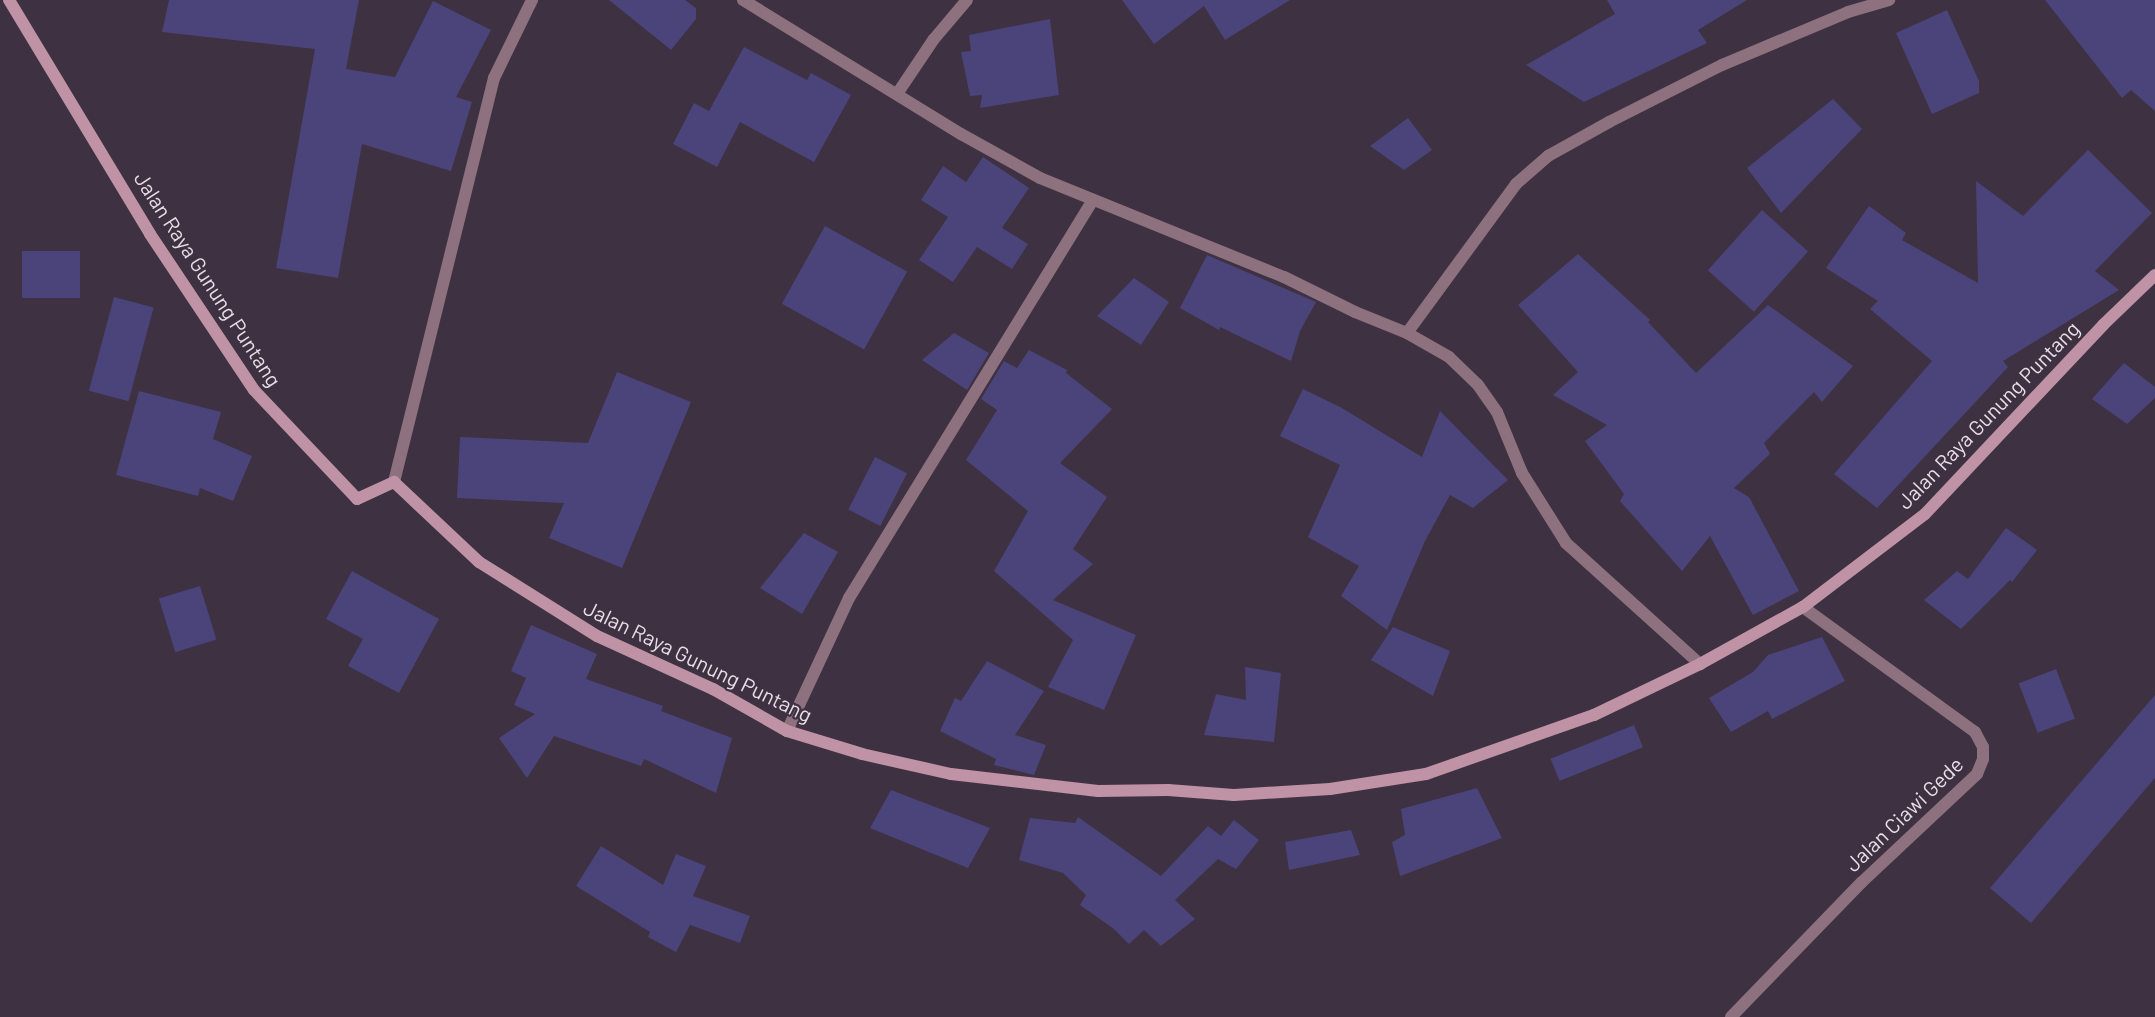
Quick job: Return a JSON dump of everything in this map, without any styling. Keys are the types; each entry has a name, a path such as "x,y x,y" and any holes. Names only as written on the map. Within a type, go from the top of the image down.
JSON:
{"street":[{"name":"Jalan Raya Gunung Puntang","path":"9,0 150,234 254,390 357,500 394,482 479,562 597,636 713,689 787,731 862,754 951,774 1098,791 1168,790 1234,795 1330,789 1426,774 1594,715 1700,664 1803,607 1925,514 2103,325 2155,275"},
{"path":"394,482 494,78 532,0"},
{"path":"744,0 961,134 1040,178 1284,277 1355,312 1407,333 1449,357 1478,385 1497,412 1522,473 1566,543 1700,664"},
{"path":"897,94 934,39 967,0"},
{"path":"1407,333 1516,184 1548,156 1608,122 1722,65 1848,12 1889,0"},
{"path":"787,731 849,598 1093,200"},
{"name":"Jalan Ciawi Gede","path":"1731,1017 1862,882 1977,774 1983,759 1983,747 1975,732 1803,607"}],"building":[{"path":"169,0 359,0 346,69 395,77 433,1 491,30 456,97 472,102 451,171 362,144 338,278 276,268 315,49 162,32"},
{"path":"609,0 685,0 696,8 696,19 671,50"},
{"path":"1122,0 1290,0 1225,40 1204,6 1154,44"},
{"path":"1607,0 1747,0 1698,30 1707,43 1584,102 1526,65 1615,14"},
{"path":"2045,0 2155,0 2155,111 2131,90 2122,98"},
{"path":"1947,10 1979,81 1979,93 1932,114 1896,33"},
{"path":"1050,19 1059,95 980,108 982,95 970,96 961,52 971,51 969,35"},
{"path":"744,47 807,80 811,73 851,95 814,162 740,122 717,167 673,144 694,103 709,111"},
{"path":"1833,99 1862,129 1781,213 1747,168"},
{"path":"1408,118 1432,150 1404,170 1370,146"},
{"path":"2088,150 2152,213 2095,271 2119,290 2003,361 2008,367 1877,508 1834,474 1932,361 1870,309 1878,301 1826,268 1869,206 1906,233 1902,240 1978,283 1976,181 2023,216"},
{"path":"983,157 1029,188 1002,228 1028,244 1012,269 977,247 953,282 919,260 948,217 921,200 943,166 966,182"},
{"path":"1762,210 1808,251 1754,312 1708,270"},
{"path":"825,226 907,272 864,349 782,304"},
{"path":"22,251 80,251 80,298 22,298"},
{"path":"1578,254 1650,320 1648,322 1696,373 1768,305 1853,366 1822,402 1814,392 1764,443 1770,454 1734,488 1749,497 1799,591 1753,615 1710,536 1682,571 1620,501 1624,494 1585,441 1607,425 1553,395 1578,372 1518,305"},
{"path":"1207,255 1316,302 1300,331 1291,361 1220,327 1219,330 1180,308"},
{"path":"1134,278 1169,302 1141,345 1097,316"},
{"path":"114,297 154,308 128,401 89,391"},
{"path":"954,333 989,353 967,390 922,360"},
{"path":"1029,350 1067,370 1066,373 1112,409 1060,463 1107,497 1073,549 1093,564 1053,600 1136,635 1104,710 1048,687 1073,640 994,571 1028,511 966,460 997,410 981,399 1004,361 1017,368"},
{"path":"2124,363 2155,387 2155,398 2127,424 2092,399"},
{"path":"617,372 691,402 622,568 549,538 564,503 457,498 460,437 588,443"},
{"path":"1303,389 1342,408 1422,457 1440,411 1508,480 1473,508 1450,495 1425,541 1387,630 1341,596 1359,566 1308,537 1340,465 1280,436"},
{"path":"139,391 221,412 213,439 252,456 233,501 200,488 198,496 116,475"},
{"path":"875,457 907,473 880,526 848,510"},
{"path":"2006,528 2037,550 2012,582 2010,580 1961,629 1924,600 1957,571 1968,579"},
{"path":"804,533 838,552 802,614 760,588"},
{"path":"352,571 439,619 399,693 348,666 363,639 326,619"},
{"path":"200,586 216,640 175,652 159,599"},
{"path":"531,625 597,654 586,679 663,706 661,711 732,738 716,793 644,759 641,766 554,736 527,778 499,738 535,714 514,705 526,678 511,671"},
{"path":"1393,627 1450,651 1433,696 1371,660"},
{"path":"1822,637 1845,681 1772,719 1768,711 1731,732 1709,698 1753,672 1768,655"},
{"path":"987,661 1044,691 1015,735 1046,745 1034,775 994,765 996,759 940,731 955,698 961,701"},
{"path":"1245,667 1281,673 1274,742 1204,735 1216,694 1246,700"},
{"path":"2056,669 2075,718 2038,733 2019,683"},
{"path":"2155,695 2155,778 2031,923 1990,888"},
{"path":"1634,725 1643,747 1560,781 1551,759"},
{"path":"1477,788 1502,838 1400,876 1392,842 1405,835 1401,809"},
{"path":"891,790 990,828 968,868 870,828"},
{"path":"1078,817 1161,876 1208,826 1221,836 1234,820 1259,840 1236,869 1218,859 1175,900 1195,919 1161,946 1144,930 1129,944 1114,929 1080,905 1086,895 1063,873 1019,860 1030,818 1075,823"},
{"path":"1351,830 1360,855 1289,870 1285,842"},
{"path":"601,846 663,885 676,854 706,866 693,896 750,916 740,943 690,925 676,952 648,937 650,932 576,886"}]}
